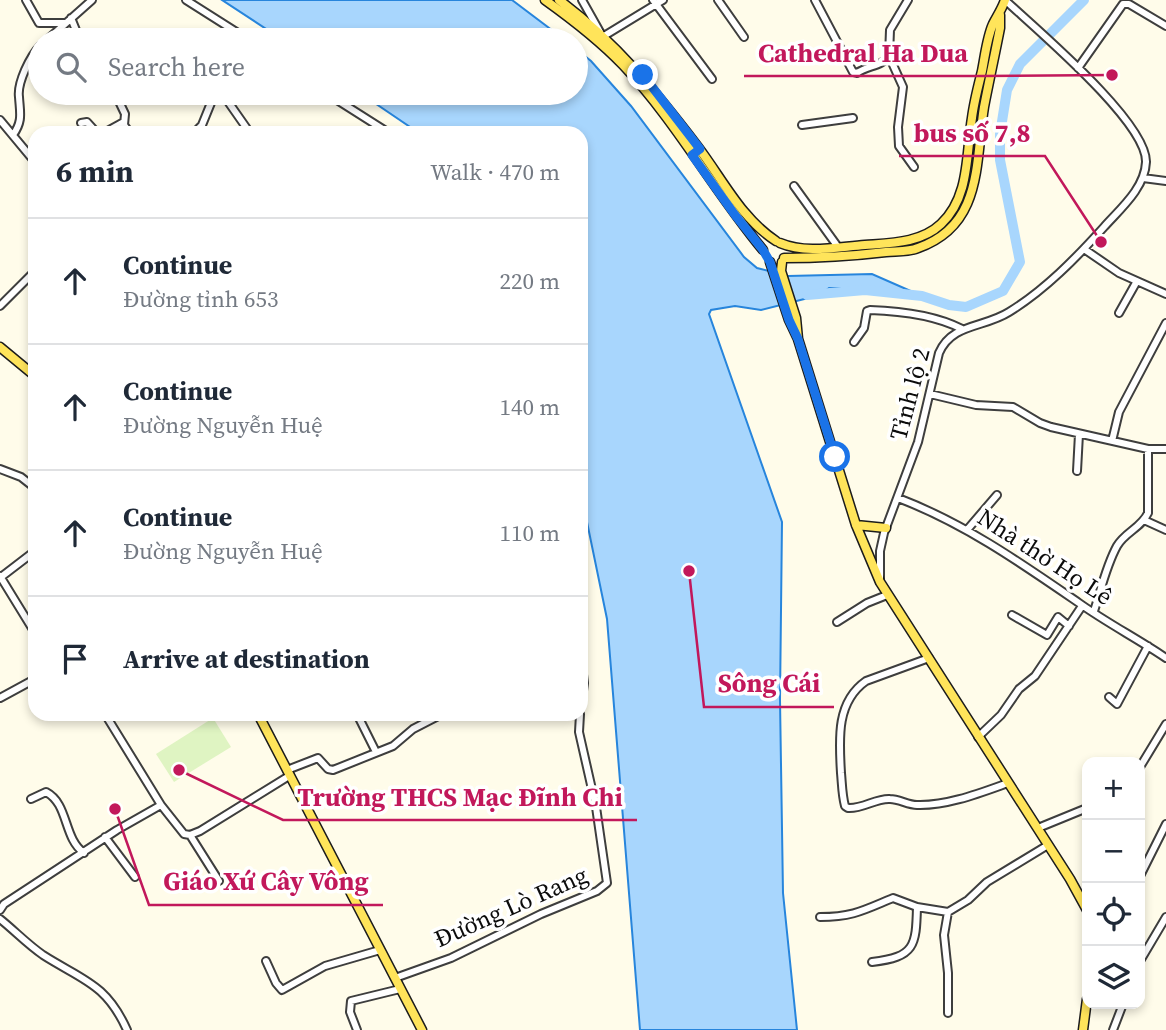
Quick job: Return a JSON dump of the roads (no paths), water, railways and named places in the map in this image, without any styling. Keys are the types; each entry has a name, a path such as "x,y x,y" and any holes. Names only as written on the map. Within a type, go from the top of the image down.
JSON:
{"main road":[{"path":"545,0 587,28"},
{"path":"562,0 643,75 735,215 770,262 778,276 856,525 880,582 1038,828 1082,902"},
{"path":"763,250 768,241 797,248 917,249 944,235 966,208 976,176 984,107 1000,28 1000,13 1005,0"},
{"path":"588,29 600,37"},
{"path":"696,152 753,223 785,250 778,276"},
{"path":"770,262 775,265 783,260 877,249"},
{"path":"0,347 28,370"},
{"path":"856,525 886,528"},
{"path":"262,721 422,1030"},
{"path":"1083,1030 1086,1009"}],"street":[{"path":"26,0 39,23 68,21"},
{"path":"60,28 92,0"},
{"path":"186,0 229,28"},
{"path":"582,0 600,37 654,2 663,0"},
{"path":"718,0 744,37"},
{"path":"815,0 853,72 858,73 866,67 881,64 889,56"},
{"path":"908,0 890,30 889,56 903,87 898,127 899,146 914,167"},
{"path":"1005,0 1078,68 1129,122 1138,136 1145,157 1143,178 1166,180"},
{"path":"654,2 712,79"},
{"path":"1078,68 1121,2 1166,26"},
{"path":"68,21 72,28"},
{"path":"13,135 20,125 20,85 28,63"},
{"path":"121,105 126,126"},
{"path":"201,126 210,105"},
{"path":"230,105 245,126"},
{"path":"345,105 378,126"},
{"path":"802,125 853,118"},
{"path":"0,120 28,153"},
{"path":"80,123 88,122 91,126"},
{"path":"117,126 124,122"},
{"name":"Tỉnh lộ 2","path":"880,582 880,551 918,442 941,347 962,329 991,321 1019,306 1084,249 1132,196 1143,178"},
{"path":"794,186 838,247"},
{"path":"1084,249 1119,273 1166,294"},
{"path":"0,306 28,281"},
{"path":"1119,313 1137,281"},
{"path":"854,342 863,332 866,314 870,310 913,315 951,323 962,329"},
{"path":"1112,441 1119,412 1166,323"},
{"path":"930,394 976,405 1013,408 1040,423 1079,434 1148,449 1166,449"},
{"path":"1077,471 1079,434"},
{"path":"1094,611 1116,548 1127,534 1144,520 1149,505 1148,449"},
{"path":"0,469 28,482"},
{"path":"967,530 997,495"},
{"name":"Nhà thờ Họ Lê","path":"898,498 937,513 967,530 1038,573 1082,606 1166,658"},
{"path":"1144,520 1166,530"},
{"path":"28,556 0,577 28,623"},
{"path":"838,622 867,603 887,595"},
{"path":"978,737 1001,715 1019,690 1035,676 1082,606"},
{"path":"1012,615 1047,635 1058,617 1069,626"},
{"path":"1109,697 1116,704 1148,646"},
{"path":"929,658 911,667 875,676 853,693 841,719 839,749 845,806 858,808 887,799 926,805 978,794 1008,783"},
{"path":"0,698 28,683"},
{"path":"109,721 161,805 182,833 190,835 219,881"},
{"path":"360,721 376,752"},
{"path":"190,835 288,773 318,758 333,771 398,743 413,729 428,721"},
{"name":"Đường Lò Rang","path":"395,978 451,958 607,884 579,721"},
{"path":"1145,759 1166,724"},
{"path":"31,799 46,792 53,796 75,845 84,853"},
{"path":"1,905 105,837 161,805"},
{"path":"1038,828 1082,810"},
{"path":"1145,866 1166,824"},
{"path":"105,837 135,877"},
{"path":"820,917 843,917 864,912 893,898 948,912 968,900 987,882 1048,845"},
{"path":"872,962 894,959 909,949 916,936 917,906"},
{"path":"948,912 944,935 948,1013"},
{"path":"1145,953 1166,917"},
{"path":"0,919 30,946 101,990 114,1005 127,1030"},
{"path":"266,961 275,983 282,990 325,966 380,950"},
{"path":"357,1030 351,1012 351,1001 400,989"},
{"path":"1113,1030 1121,1009"}],"water":[{"path":"222,0 512,0 549,28 265,28"},
{"path":"588,59 631,106 744,257 757,268 788,276 872,274 922,296 869,288 829,288 820,295 761,310 735,306 711,310 709,314 782,522 780,700 783,893 797,1030 640,1030 607,619 588,527 588,126 409,126 378,105 588,105"}],"waterway":[{"path":"807,295 865,290 922,296 949,305 966,307 1003,291 1020,262 1000,160 1000,134 1007,90 1020,64 1084,0"}],"place":[{"name":"Cathedral Ha Dua","path":"1112,75"},
{"name":"bus số 7,8","path":"1101,242"},
{"name":"Sông Cái","path":"689,571"},
{"name":"Trường THCS Mạc Đĩnh Chi","path":"179,770"},
{"name":"Giáo Xứ Cây Vông","path":"115,809"}]}
